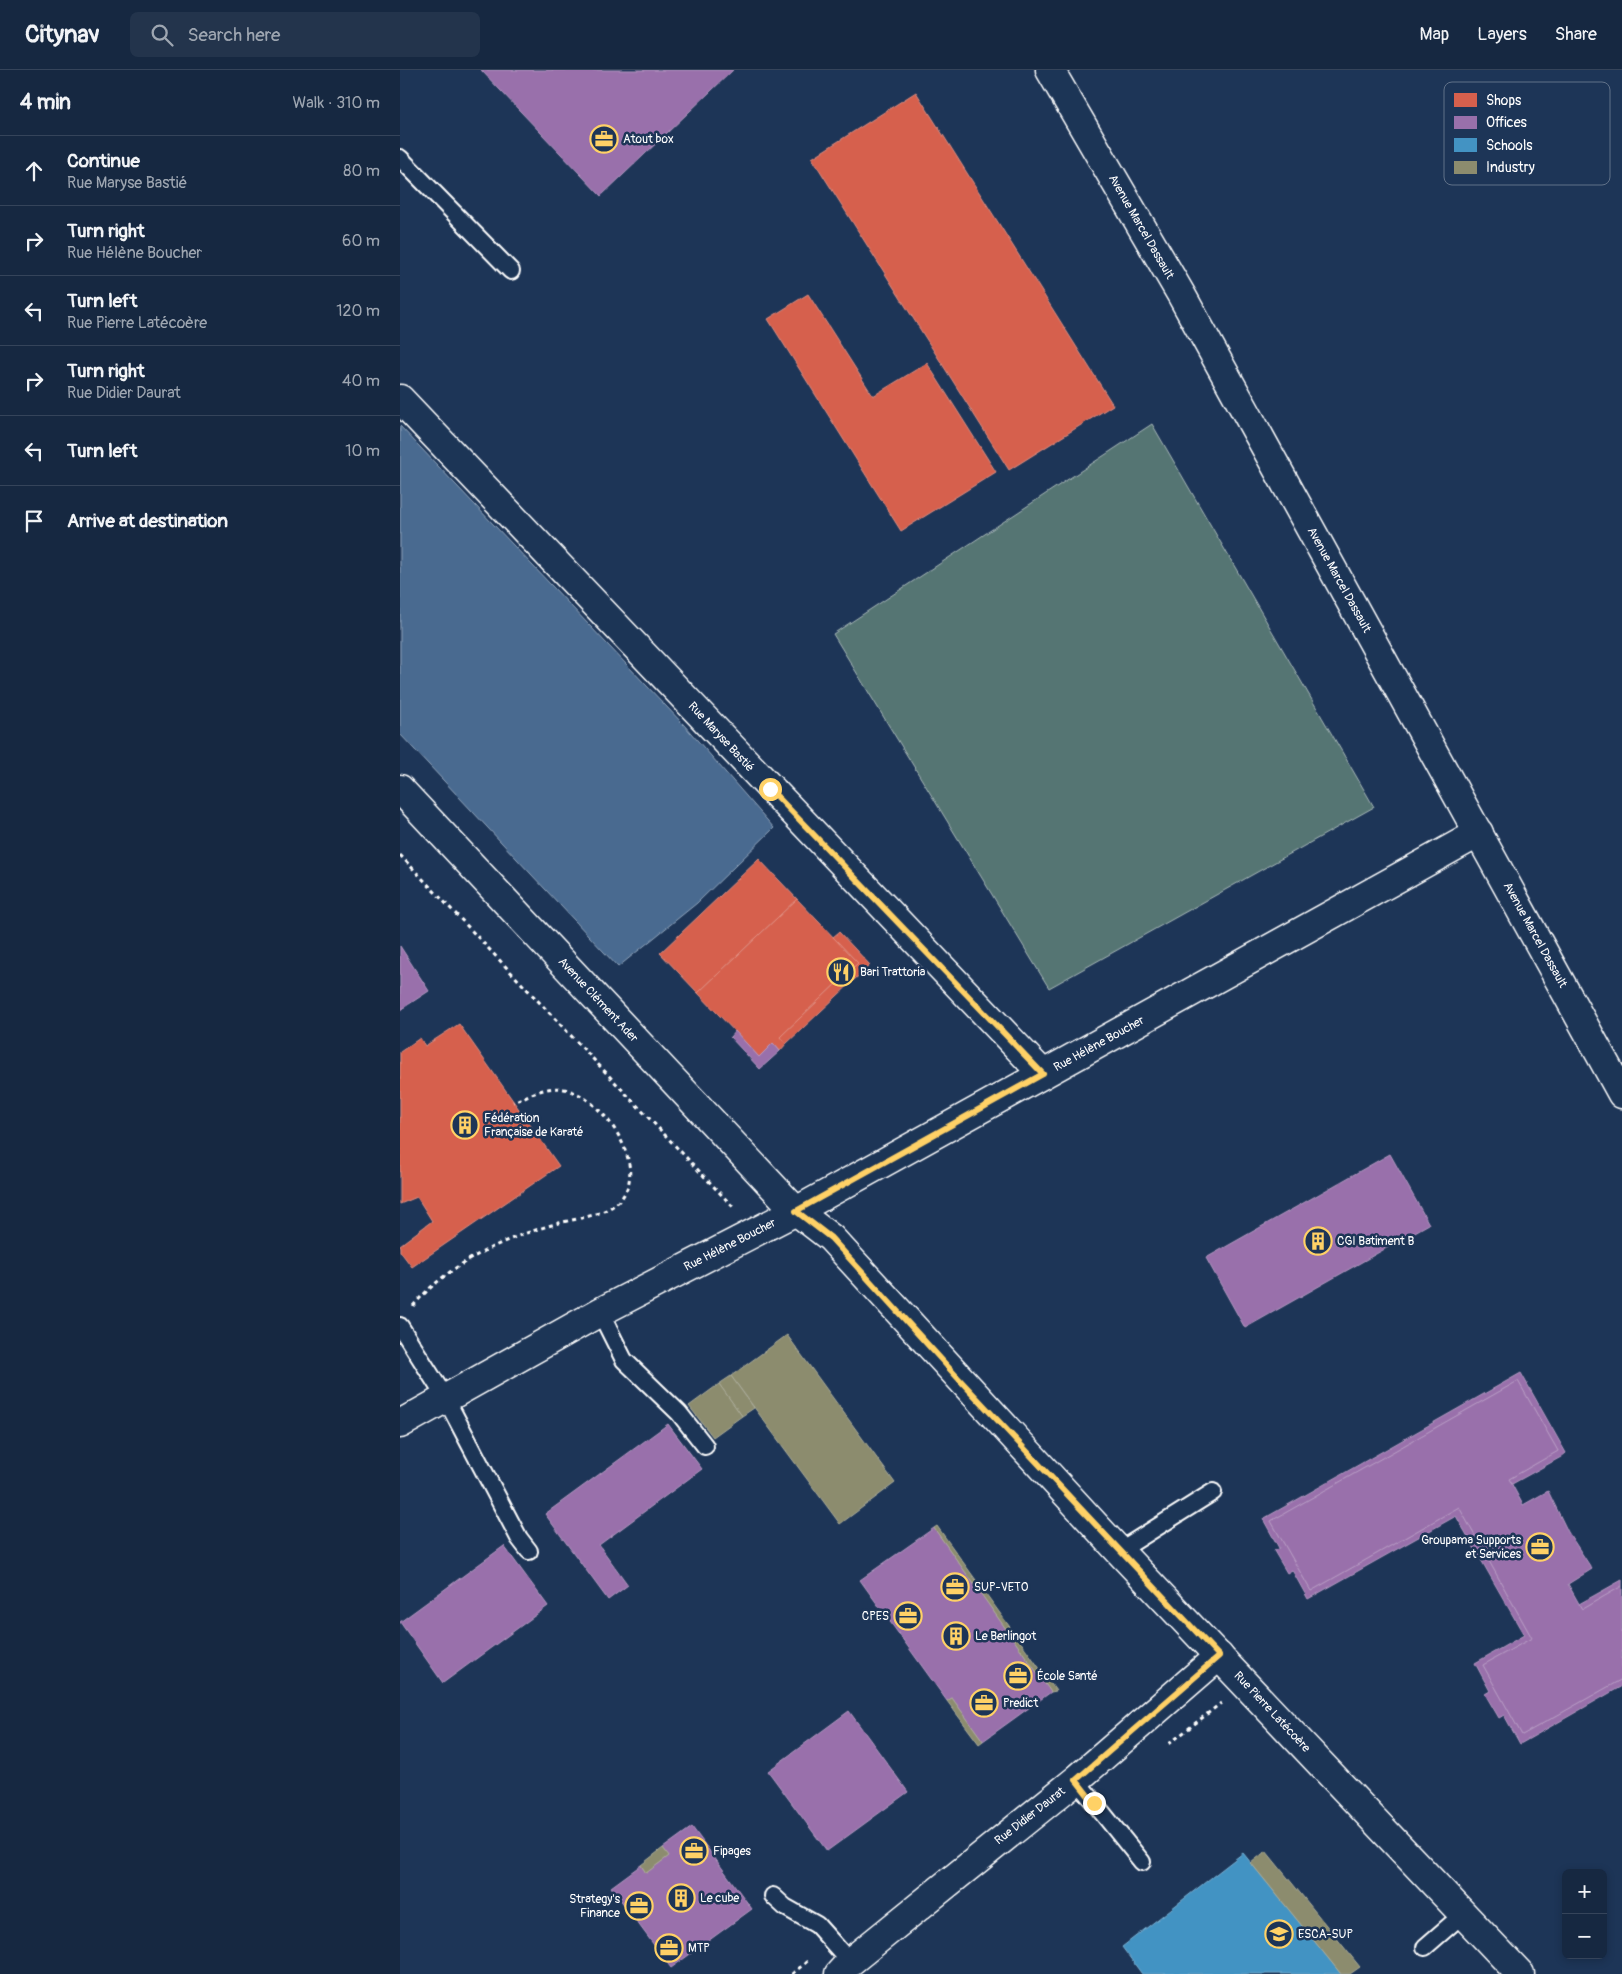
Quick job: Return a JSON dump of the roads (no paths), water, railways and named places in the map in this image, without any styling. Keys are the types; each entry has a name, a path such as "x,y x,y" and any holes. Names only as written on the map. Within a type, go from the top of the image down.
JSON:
{"street":[{"name":"Avenue Marcel Dassault","path":"1050,70 1182,296 1480,833 1622,1094"},
{"name":"Rue Maryse Bastié","path":"400,399 1043,1074"},
{"name":"Avenue Clément Ader","path":"400,789 796,1211"},
{"name":"Rue Hélène Boucher","path":"400,1424 600,1312 796,1211 1480,833"},
{"name":"Rue Pierre Latécoère","path":"796,1211 831,1238 1119,1550 1520,1974"},
{"name":"Rue Didier Daurat","path":"845,1968 1076,1780 1219,1656"}],"lane":[{"path":"400,158 511,271"},
{"path":"600,1312 624,1360 679,1413 705,1446"},
{"path":"404,1319 519,1538 530,1551"},
{"path":"1119,1550 1213,1492"},
{"path":"1076,1780 1142,1862"},
{"path":"773,1896 785,1907 817,1925 845,1968"},
{"path":"1425,1947 1463,1914"}],"water":[{"path":"400,426 684,725 774,828 697,903 618,967 400,734"}],"place":[{"name":"Atout box","path":"604,139"},
{"name":"Bari Trattoria","path":"841,972"},
{"name":"Fédération Française de Karaté","path":"465,1125"},
{"name":"CGI Batiment B","path":"1318,1241"},
{"name":"Groupama Supports et Services","path":"1540,1547"},
{"name":"SUP-VETO","path":"955,1587"},
{"name":"CPES","path":"908,1616"},
{"name":"Le Berlingot","path":"956,1636"},
{"name":"École Santé","path":"1018,1676"},
{"name":"Predict","path":"984,1703"},
{"name":"Fipages","path":"694,1851"},
{"name":"Le cube","path":"681,1898"},
{"name":"Strategy's Finance","path":"639,1906"},
{"name":"ESCA-SUP","path":"1279,1934"},
{"name":"MTP","path":"669,1948"}]}
